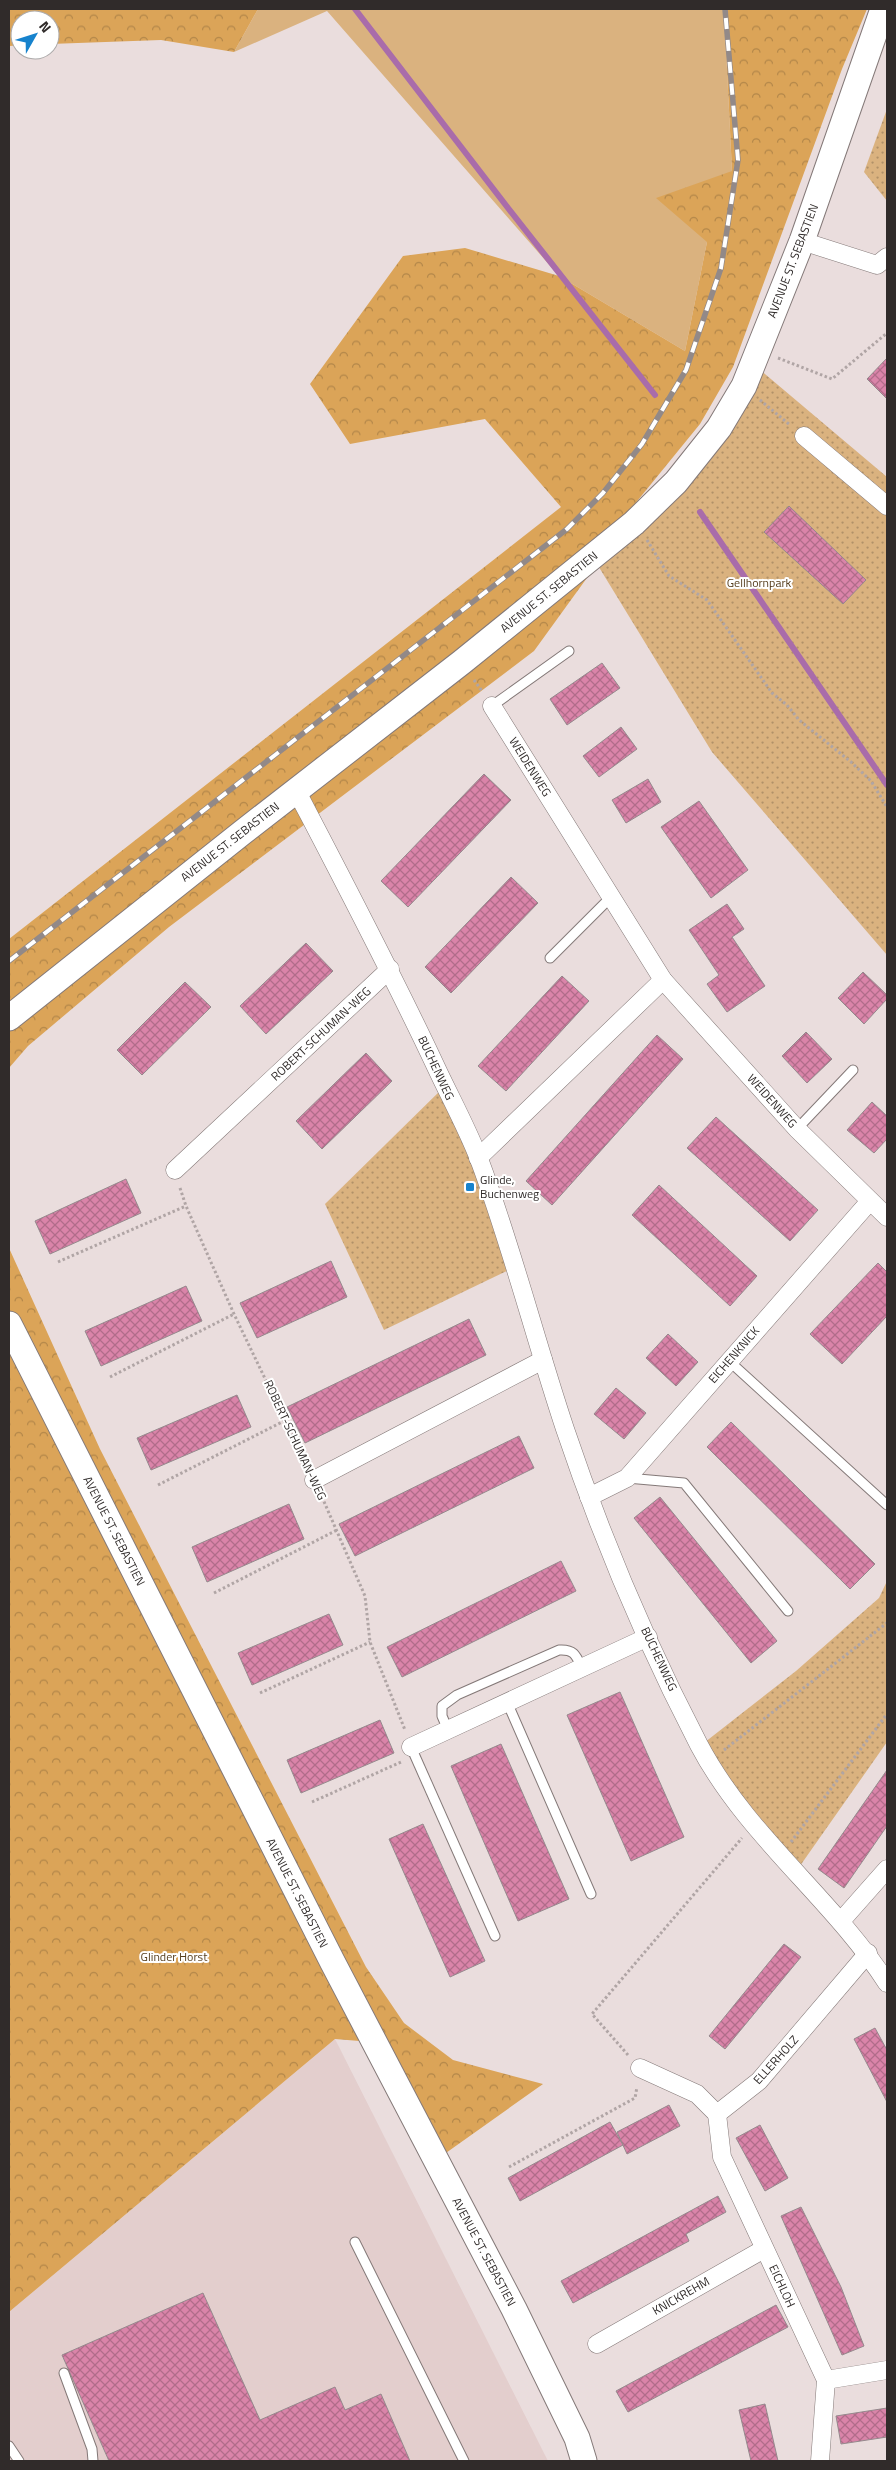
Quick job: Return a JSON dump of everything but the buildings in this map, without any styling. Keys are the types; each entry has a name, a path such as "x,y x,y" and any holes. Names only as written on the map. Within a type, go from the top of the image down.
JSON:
{"main road":[{"name":"AVENUE ST. SEBASTIEN","path":"9,1018 296,790 462,662 634,523 682,474 719,428 744,386 802,241 883,9"},
{"name":"AVENUE ST. SEBASTIEN","path":"9,1324 333,1963 514,2309 577,2438 584,2461"}],"street":[{"path":"802,241 877,265 887,257"},
{"path":"804,436 887,506"},
{"name":"WEIDENWEG","path":"492,706 663,980 797,1129 887,1217"},
{"name":"BUCHENWEG","path":"296,790 390,969 478,1158 513,1260 543,1360 589,1497 648,1637 709,1762 753,1824 868,1953 887,1983"},
{"name":"ROBERT-SCHUMAN-WEG","path":"175,1170 390,969"},
{"path":"478,1158 663,980"},
{"name":"EICHENKNICK","path":"589,1497 627,1478 870,1201"},
{"path":"314,1480 543,1360"},
{"path":"413,1751 448,1730 648,1637"},
{"path":"841,1921 887,1869"},
{"name":"ELLERHOLZ","path":"717,2114 759,2081 868,1953"},
{"path":"640,2068 697,2094 717,2114"},
{"name":"EICHLOH","path":"717,2114 722,2157 826,2380 820,2461"},
{"name":"KNICKREHM","path":"597,2344 764,2249"},
{"path":"826,2380 887,2370"}],"lane":[{"path":"492,706 569,651"},
{"path":"550,958 611,897"},
{"path":"797,1129 852,1070"},
{"path":"729,1361 887,1505"},
{"path":"627,1478 684,1483 788,1611"},
{"path":"448,1730 442,1716 442,1706 457,1695 558,1650 568,1649 576,1653 582,1668"},
{"path":"507,1702 592,1894"},
{"path":"413,1751 495,1936"},
{"path":"354,2242 464,2461"},
{"path":"64,2373 92,2449 93,2461"},
{"path":"9,2446 19,2461"}],"path":[{"path":"758,350 832,378 887,334"},
{"path":"744,386 804,436"},
{"path":"634,523 669,576 707,600 772,693 799,720 851,762 871,781 887,807"},
{"path":"462,662 492,706"},
{"name":"ROBERT-SCHUMAN-WEG","path":"175,1170 186,1206 234,1314 337,1530 364,1596 370,1642 413,1751"},
{"path":"58,1262 186,1206"},
{"path":"110,1377 234,1314"},
{"path":"158,1485 286,1420"},
{"path":"214,1593 337,1530"},
{"path":"709,1762 887,1623"},
{"path":"260,1693 370,1642"},
{"path":"780,1856 887,1714"},
{"path":"312,1802 413,1751"},
{"path":"509,2167 635,2098 640,2068 592,2014 753,1824"}],"shaded area":[{"path":"335,2039 548,2461 9,2461 9,2312"}],"green space":[{"path":"9,9 258,9 234,52 161,40 60,44 60,10 10,10 10,46"},
{"path":"258,9 724,9 732,171 707,242 685,351 559,276 327,11 234,52"},
{"path":"724,9 867,9 842,69 733,367 700,424 625,516 597,564 534,651 169,927 28,1046 9,1068 9,939 561,507 485,419 350,444 310,384 403,256 465,248 559,276 685,351 707,242 656,198 732,171"},
{"path":"887,109 887,201 864,172"},
{"name":"Gellhornpark","path":"753,364 887,477 887,955 712,752 597,564 640,526"},
{"path":"445,1086 515,1267 384,1330 325,1204"},
{"name":"Glinder Horst","path":"9,1248 100,1449 366,1967 404,2023 453,2060 543,2084 436,2160 372,2042 335,2039 9,2312"},
{"path":"887,1581 887,1742 795,1873 700,1746 796,1671 879,1598"}],"waterway":[{"path":"355,9 655,395"},
{"path":"700,512 887,785"}],"railway":[{"path":"9,961 567,529 603,493 642,444 686,370 721,268 738,160 725,9"}],"place":[{"name":"Glinde, Buchenweg","path":"470,1187"}]}
